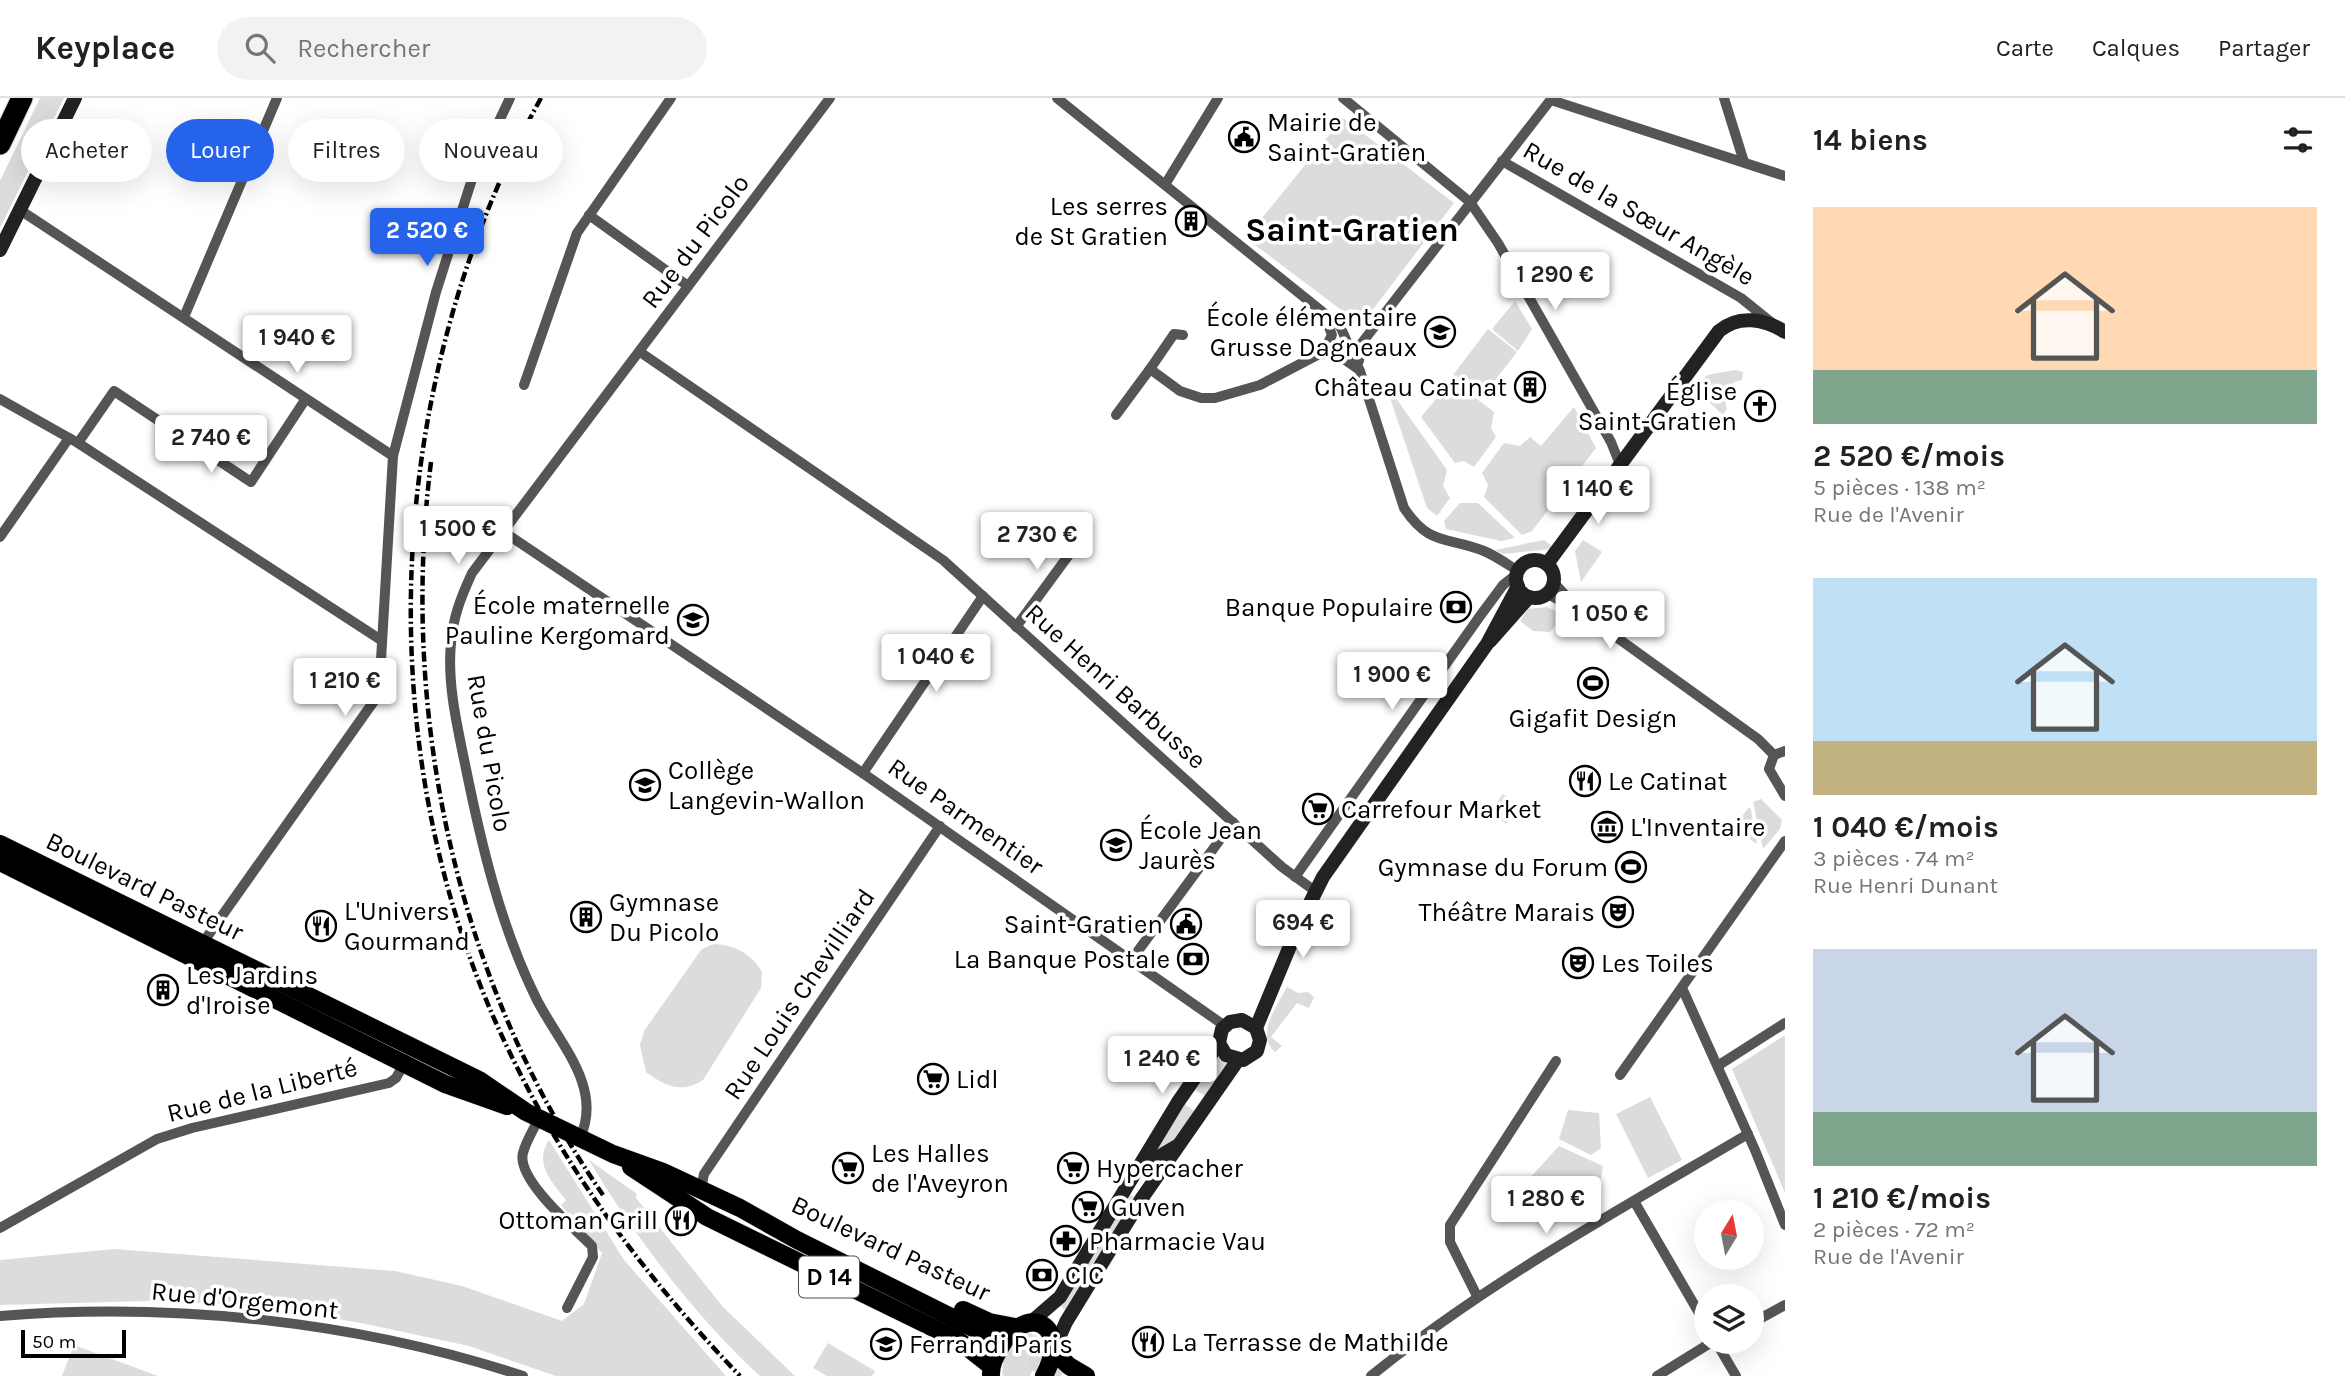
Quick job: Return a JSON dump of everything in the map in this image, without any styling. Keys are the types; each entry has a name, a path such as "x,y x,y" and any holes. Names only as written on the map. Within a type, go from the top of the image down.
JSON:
{"highway":[{"path":"0,145 21,99"}],"main road":[{"name":"Boulevard Pasteur","path":"0,844 202,944 408,1055 471,1096 533,1115 613,1154 701,1189 860,1259 984,1320 1022,1325"},
{"name":"Boulevard Pasteur","path":"0,862 408,1055"},
{"name":"Boulevard Pasteur","path":"613,1154 665,1191 720,1223 958,1340 991,1371"},
{"name":"Boulevard Pasteur","path":"665,1191 716,1209 981,1336 747,1211"},
{"path":"991,1371 1022,1325 1047,1330 1055,1350 1069,1366 1086,1376"},
{"path":"1044,1376 1055,1350"}],"street":[{"path":"0,250 75,98"},
{"path":"184,317 277,98"},
{"path":"202,944 376,703 379,694 393,456 436,292 473,176 510,98"},
{"path":"524,384 577,233 671,98"},
{"path":"814,98 828,101"},
{"path":"1057,98 1166,183 1343,329 1360,371 1405,508 1417,527 1433,537 1484,551 1518,577 1529,597"},
{"path":"1166,183 1218,98"},
{"path":"1343,98 1470,202 1572,372 1611,442 1621,467"},
{"path":"1724,98 1744,162"},
{"path":"1360,371 1361,344 1552,99 1785,176"},
{"name":"Rue du Picolo","path":"580,1138 586,1120 584,1086 574,1062 536,998 481,843 454,710 450,646 456,609 472,573 828,101"},
{"name":"Rue de la Sœur Angèle","path":"1502,161 1741,298 1780,329"},
{"path":"20,210 393,456"},
{"path":"589,215 688,286"},
{"path":"1150,369 1180,391 1201,398 1215,398 1260,385 1323,352 1332,335 1332,327 1321,312"},
{"path":"1548,565 1719,331 1730,324 1746,320 1780,329"},
{"path":"1116,415 1174,334 1183,335"},
{"name":"Rue Henri Barbusse","path":"640,352 914,538 983,596 1295,877 1315,891"},
{"path":"1323,352 1347,359 1360,371"},
{"path":"0,537 114,391 251,482 305,400"},
{"path":"0,399 74,441 381,640"},
{"name":"Rue Parmentier","path":"504,532 863,773 1132,958 1225,1026"},
{"path":"1016,627 1082,537"},
{"path":"1219,1043 1226,1055 1238,1060 1248,1059 1257,1051 1260,1040 1255,1021 1315,891 1487,644 1518,577 1531,561 1548,565 1553,573 1551,589"},
{"path":"1295,877 1503,585 1518,577"},
{"path":"1487,644 1502,631 1529,597 1551,589"},
{"path":"1551,589 1779,753 1769,769 1785,796"},
{"path":"863,773 983,596"},
{"path":"1132,958 1233,822"},
{"name":"Rue Louis Chevilliard","path":"701,1189 704,1174 940,826"},
{"path":"1620,1075 1683,990 1785,841"},
{"path":"1683,990 1748,1134 1785,1225"},
{"path":"1022,1325 1044,1314 1060,1297 1136,1170 1219,1043 1225,1026 1236,1020 1255,1021"},
{"path":"1718,1065 1785,1023"},
{"name":"Rue de la Liberté","path":"0,1228 157,1139 192,1128 388,1083 396,1078 408,1055"},
{"path":"1055,1350 1066,1322 1142,1198 1184,1142 1238,1060"},
{"path":"1477,1296 1450,1242 1450,1225 1556,1061"},
{"path":"533,1115 522,1154 524,1169 532,1184 592,1247 593,1257 567,1308"},
{"path":"1371,1376 1424,1332 1477,1296 1748,1134"},
{"path":"1136,1170 1184,1142"},
{"path":"1634,1201 1694,1304"},
{"path":"1764,1316 1785,1305"},
{"name":"Rue d'Orgemont","path":"0,1316 112,1311 192,1313 292,1323 472,1359 523,1376"},
{"path":"1657,1376 1694,1354"},
{"path":"1722,1354 1736,1376"}],"shaded area":[{"path":"40,98 64,98 54,119 30,119"},
{"path":"1343,118 1454,203 1361,325 1246,238"},
{"path":"21,137 23,182 0,228 0,181"},
{"path":"1515,301 1532,329 1518,351 1492,329"},
{"path":"1488,329 1517,352 1482,397 1453,375"},
{"path":"1735,370 1743,372 1742,380 1734,382 1728,392 1725,402 1727,409 1723,415 1695,389 1707,375"},
{"path":"1452,380 1494,412 1491,428 1496,437 1474,467 1464,461 1455,463 1421,417"},
{"path":"1390,390 1447,470 1443,486 1450,498 1437,516 1427,508 1388,392"},
{"path":"1574,407 1596,448 1532,531 1522,535 1484,497 1488,485 1482,473 1504,443 1520,446 1530,437 1541,446"},
{"path":"1460,503 1478,503 1515,538 1501,541 1446,529 1444,521"},
{"path":"1544,540 1553,547 1551,549 1503,554 1495,550"},
{"path":"1583,540 1602,552 1581,582 1575,551"},
{"path":"1547,607 1564,615 1550,632 1533,631 1520,621 1528,609"},
{"path":"1503,794 1519,807 1506,824 1490,811"},
{"path":"1761,799 1782,820 1780,829 1763,849 1753,802"},
{"path":"1749,807 1751,810 1757,844 1734,828"},
{"path":"712,944 734,948 747,955 762,972 761,988 703,1080 688,1087 667,1084 646,1072 640,1045 644,1031 701,950"},
{"path":"1287,987 1298,993 1308,992 1314,997 1309,1008 1297,1003 1271,1037 1282,1046 1275,1052 1269,1045 1267,1029"},
{"path":"1785,1035 1785,1193 1732,1069"},
{"path":"1217,1051 1230,1061 1207,1097 1193,1089"},
{"path":"1650,1097 1682,1160 1648,1178 1616,1114"},
{"path":"1183,1103 1197,1113 1180,1136 1145,1160"},
{"path":"1568,1110 1599,1113 1601,1148 1591,1155 1559,1139"},
{"path":"549,1140 624,1260 726,1376 556,1376 469,1346 361,1323 251,1305 148,1301 0,1305 0,1260 114,1249 395,1271 462,1286 562,1321 584,1304 602,1253 561,1205 566,1200 550,1178 544,1164 543,1156"},
{"path":"1559,1146 1603,1166 1601,1179 1534,1192 1528,1180"},
{"path":"589,1160 637,1194 636,1198 723,1307 795,1376 760,1376 712,1328 646,1246"},
{"path":"1130,1195 1134,1197 1065,1310 1061,1306"},
{"path":"1029,1333 1037,1336 1043,1346 1030,1376 1003,1376 1003,1364 1009,1350 1018,1339"},
{"path":"828,1343 875,1371 872,1376 827,1376 813,1368"},
{"path":"74,1345 158,1376 62,1376"}],"tunnel":[{"path":"983,1333 1061,1376"}],"railway":[{"path":"541,98 488,210 449,327 423,448 412,572 414,696 431,819 463,938 510,1053 533,1098 557,1141 612,1224 673,1302 740,1376"},
{"path":"431,462 423,558 424,654 433,750 450,844 476,937 510,1027 552,1113 603,1195"}],"place":[{"name":"Mairie de Saint-Gratien","path":"1244,137"},
{"name":"Les serres de St Gratien","path":"1191,221"},
{"name":"École élémentaire Grusse Dagneaux","path":"1440,332"},
{"name":"Château Catinat","path":"1530,387"},
{"name":"Église Saint-Gratien","path":"1760,406"},
{"name":"Banque Populaire","path":"1456,607"},
{"name":"École maternelle Pauline Kergomard","path":"693,620"},
{"name":"Gigafit Design","path":"1593,683"},
{"name":"Le Catinat","path":"1585,781"},
{"name":"Collège Langevin-Wallon","path":"645,785"},
{"name":"Carrefour Market","path":"1318,809"},
{"name":"L'Inventaire","path":"1607,827"},
{"name":"École Jean Jaurès","path":"1116,845"},
{"name":"Gymnase du Forum","path":"1631,867"},
{"name":"Théâtre Marais","path":"1618,912"},
{"name":"Gymnase Du Picolo","path":"586,917"},
{"name":"Saint-Gratien","path":"1186,924"},
{"name":"L'Univers Gourmand","path":"321,926"},
{"name":"La Banque Postale","path":"1193,959"},
{"name":"Les Toiles","path":"1578,963"},
{"name":"Les Jardins d'Iroise","path":"163,990"},
{"name":"Lidl","path":"933,1079"},
{"name":"Les Halles de l'Aveyron","path":"848,1168"},
{"name":"Hypercacher","path":"1073,1168"},
{"name":"Guven","path":"1088,1207"},
{"name":"Ottoman Grill","path":"681,1220"},
{"name":"Pharmacie Vau","path":"1066,1241"},
{"name":"CIC","path":"1042,1275"},
{"name":"La Terrasse de Mathilde","path":"1148,1342"},
{"name":"Ferrandi Paris","path":"886,1344"}],"district":[{"name":"Saint-Gratien","path":"1352,229"}]}
